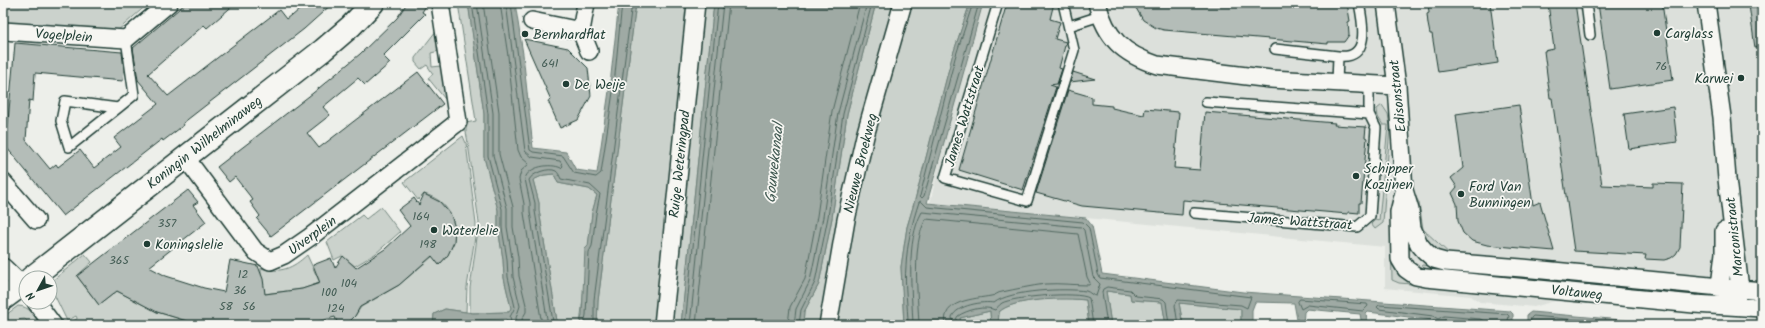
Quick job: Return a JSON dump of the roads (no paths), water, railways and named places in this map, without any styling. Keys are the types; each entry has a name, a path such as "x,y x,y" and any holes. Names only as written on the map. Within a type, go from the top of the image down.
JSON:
{"main road":[{"name":"Koningin Wilhelminaweg","path":"42,270 323,50 351,26 373,3"},
{"name":"Koningin Wilhelminaweg","path":"3,299 18,289"}],"street":[{"path":"126,39 169,3"},
{"name":"Uiverplein","path":"185,157 255,251 270,261 284,255 310,238 458,122 440,3"},
{"path":"586,3 581,31 589,51"},
{"name":"Ruige Weteringpad","path":"663,325 696,3"},
{"name":"Nieuwe Broekweg","path":"828,325 846,220 864,144 903,3"},
{"name":"Edisonstraat","path":"1386,3 1397,86 1404,190 1415,235 1425,251"},
{"name":"Marconistraat","path":"1706,3 1722,117 1727,179 1740,289 1732,306"},
{"path":"1098,10 1107,29 1117,43 1128,53 1141,60 1157,65 1270,79 1397,86"},
{"path":"532,21 581,31"},
{"name":"Vogelplein","path":"3,31 126,39"},
{"name":"Marconistraat","path":"1727,179 1724,196 1724,253 1720,286 1732,306"},
{"path":"3,182 36,220"},
{"name":"Edisonstraat","path":"1400,259 1399,212 1404,190"},
{"name":"Voltaweg","path":"1425,251 1434,259 1445,262 1762,291"},
{"name":"Voltaweg","path":"1400,259 1406,269 1416,276 1426,278 1762,308"},
{"path":"3,267 18,277"},
{"path":"42,310 53,325"}],"lane":[{"name":"James Wattstraat","path":"998,3 945,178 1027,201 1074,50 1063,3"},
{"path":"1275,49 1345,57 1356,53 1362,42 1364,30 1359,3"},
{"path":"1586,3 1590,35"},
{"path":"1069,26 1098,10"},
{"path":"118,108 65,101 61,121 69,147 118,108 134,95 126,39"},
{"path":"1337,83 1338,56"},
{"name":"James Wattstraat","path":"1194,213 1357,227 1370,216 1376,128 1368,114 1368,84"},
{"path":"1206,102 1368,114"}],"water":[{"path":"468,3 515,3 523,54 533,148 566,152 576,170 597,173 610,84 619,3 636,3 598,301 597,325 580,325 582,315 585,249 588,246 592,213 597,195 589,189 558,183 554,174 544,175 533,180 539,203 557,321 560,325 507,325 506,319 441,321 440,325 433,325 434,314 445,309 473,313 509,312 511,308 504,278 503,259 498,228 498,210 484,157 484,114"},
{"name":"Gouwekanaal","path":"714,3 876,3 847,114 832,218 819,284 804,312 803,325 681,325"},
{"path":"970,3 983,3 927,203 1086,218 1092,226 1102,274 1243,292 1510,311 1513,314 1513,322 1509,325 1505,325 1444,320 1442,325 1434,325 1433,320 1368,312 1366,314 1368,325 1362,325 1360,314 1307,309 1304,312 1303,325 1298,325 1294,303 1255,302 1252,310 1252,325 1241,325 1241,309 1179,303 1183,325 1166,325 1162,302 1131,300 1130,294 1106,291 1111,325 1089,325 1086,300 1066,299 1040,300 1006,307 999,312 998,325 991,325 990,311 960,318 962,325 904,325 901,267 907,227 952,57"},
{"path":"1531,312 1683,325 1527,325 1527,315"}],"place":[{"name":"Carglass","path":"1657,33"},
{"name":"Bernhardflat","path":"525,34"},
{"name":"Karwei","path":"1741,78"},
{"name":"De Weije","path":"566,84"},
{"name":"Schipper Kozijnen","path":"1356,176"},
{"name":"Ford Van Bunningen","path":"1461,194"},
{"name":"Waterlelie","path":"434,230"},
{"name":"Koningslelie","path":"147,244"}]}
